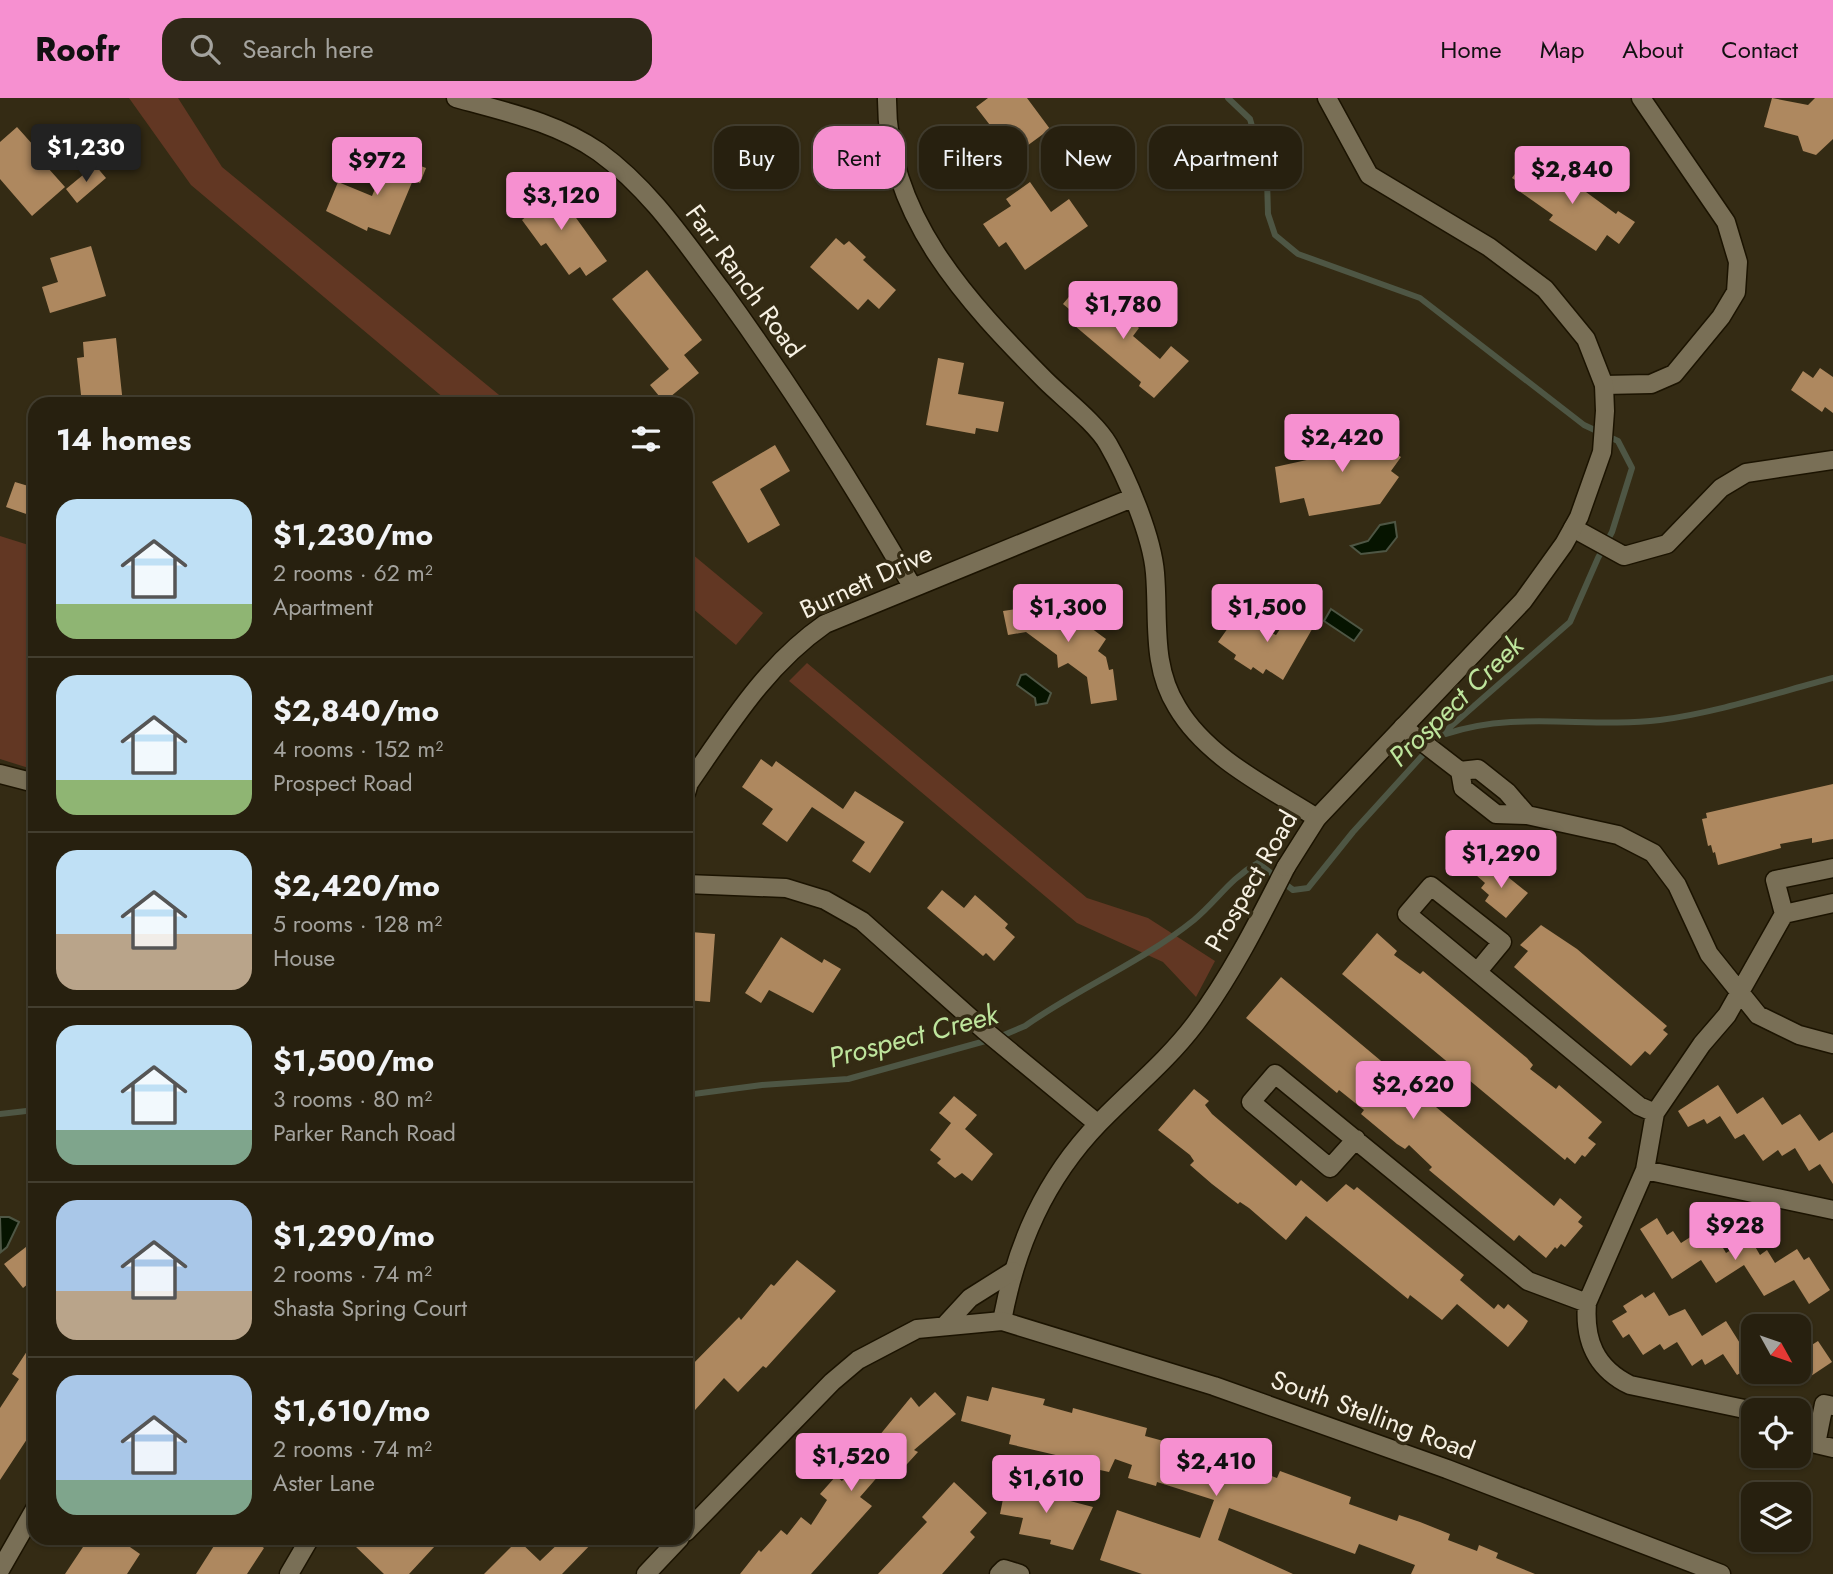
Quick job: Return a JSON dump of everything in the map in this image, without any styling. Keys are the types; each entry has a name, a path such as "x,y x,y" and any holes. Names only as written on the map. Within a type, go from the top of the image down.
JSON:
{"street":[{"name":"Farr Ranch Road","path":"456,98 551,125 599,152 638,186 675,227 757,340 846,472 912,586"},
{"path":"887,98 887,130 897,177 952,281 1000,335 1108,443 1150,545 1155,572 1157,651 1163,679 1177,707 1212,749 1317,818"},
{"name":"Prospect Road","path":"1002,1321 1013,1271 1055,1175 1098,1124 1163,1061 1195,1025 1222,984 1286,867 1317,818 1523,601 1573,528 1602,452 1604,385 1586,339 1545,289 1489,247 1369,176 1327,98"},
{"path":"1604,385 1651,384 1674,374 1721,317 1736,292 1738,262 1726,222 1642,98"},
{"path":"1573,528 1624,556 1667,544 1721,488 1746,473 1833,460"},
{"name":"Burnett Drive","path":"693,777 756,686 795,645 825,624 912,586 1132,498"},
{"path":"1403,727 1460,771 1478,769 1507,792 1527,815 1618,835 1653,853 1677,884 1709,954 1758,1015 1799,1035 1833,1044"},
{"path":"0,774 28,781"},
{"path":"1741,1408 1630,1385 1616,1378 1597,1360 1591,1349 1585,1325 1587,1303 1645,1170 1654,1113 1740,991 1784,914 1775,880 1833,868"},
{"path":"693,884 786,888 825,900 862,921 984,1030 1098,1124"},
{"path":"1478,971 1502,943 1431,886 1407,914 1639,1106 1654,1113"},
{"path":"1784,914 1833,903"},
{"path":"1356,1139 1330,1168 1251,1102 1275,1074 1356,1139 1528,1281 1587,1303"},
{"path":"1645,1170 1833,1210"},
{"path":"946,1324 970,1298 1013,1271"},
{"path":"693,1525 832,1382 858,1360 917,1329 946,1324 1002,1321"},
{"name":"South Stelling Road","path":"1002,1321 1227,1390 1447,1469 1721,1574"},
{"path":"1833,1406 1824,1404 1816,1444 1833,1448"},
{"path":"1811,1423 1819,1425"},
{"path":"0,1570 28,1521"},
{"path":"289,1574 306,1545"},
{"path":"646,1574 673,1545"}],"shaded area":[{"path":"129,98 178,98 222,167 501,397 443,397 191,185"},
{"path":"1395,522 1397,537 1386,551 1361,554 1351,546 1368,541 1380,525"},
{"path":"0,536 28,545 28,768 0,759"},
{"path":"693,555 763,613 736,645 693,609"},
{"path":"1331,609 1362,630 1354,641 1324,621"},
{"path":"807,663 1087,898 1148,918 1215,961 1196,997 1163,962 1077,923 789,681"},
{"path":"1026,674 1051,693 1047,703 1036,705 1035,698 1017,685 1021,675"},
{"path":"0,1217 9,1217 19,1222 7,1247 1,1252"}],"building":[{"path":"988,98 1027,98 1048,126 1041,126 1041,136 1027,146 1027,126 991,126 976,107"},
{"path":"1772,98 1808,105 1815,98 1833,98 1833,139 1816,155 1803,151 1798,136 1764,127"},
{"path":"17,127 34,146 31,149 65,187 32,216 0,179 0,142"},
{"path":"389,154 426,168 420,183 413,180 390,235 368,227 367,231 326,211 338,182 372,196"},
{"path":"1541,159 1616,214 1618,211 1635,222 1619,244 1607,235 1596,251 1549,220 1553,215 1519,191 1523,185 1512,178 1522,164 1531,170"},
{"path":"95,165 106,178 77,203 66,189"},
{"path":"1030,182 1051,212 1069,199 1088,226 1025,270 1006,242 999,247 983,224 1011,206 1006,199 1020,189 1027,189"},
{"path":"551,183 607,261 586,276 580,267 569,275 546,243 541,246 522,220 528,215 521,205"},
{"path":"836,238 844,245 849,241 866,257 863,260 896,290 879,309 868,299 858,310 810,267"},
{"path":"91,246 106,296 50,313 42,287 58,282 50,258"},
{"path":"647,270 702,340 684,355 699,373 670,397 660,397 650,385 669,369 612,299"},
{"path":"1082,281 1139,328 1133,336 1160,359 1171,346 1189,361 1154,398 1139,386 1141,382 1075,326 1081,319 1063,304"},
{"path":"116,338 122,397 81,397 77,358 84,357 83,342"},
{"path":"938,358 964,363 958,394 1004,402 998,432 976,428 975,434 926,425"},
{"path":"1820,368 1833,377 1833,413 1825,407 1822,412 1791,390 1803,371 1813,378"},
{"path":"1360,417 1388,436 1382,445 1401,457 1391,471 1399,477 1380,504 1309,516 1304,498 1280,503 1275,467 1334,454"},
{"path":"775,445 790,471 760,489 780,525 748,543 712,482"},
{"path":"15,482 28,486 28,515 6,507"},
{"path":"1056,601 1066,609 1073,608 1079,612 1080,620 1106,639 1098,651 1106,657 1109,670 1113,669 1117,700 1091,704 1087,677 1068,663 1058,668 1057,655 1026,632 1008,635 1003,611 1037,606 1046,613"},
{"path":"1293,610 1315,624 1283,680 1266,669 1263,674 1253,667 1251,670 1234,659 1236,655 1218,642 1238,614 1261,631 1263,629 1276,635"},
{"path":"761,759 772,767 776,761 843,809 855,791 904,822 870,873 852,861 865,842 812,807 787,842 762,824 773,809 742,787"},
{"path":"1833,784 1833,839 1812,843 1812,838 1780,844 1781,848 1718,865 1715,852 1713,853 1711,845 1708,846 1702,819 1707,818 1706,813"},
{"path":"1488,861 1528,893 1506,918 1485,901 1489,895 1481,888 1485,883 1476,875"},
{"path":"942,890 964,908 975,895 1008,924 1005,928 1015,937 994,961 986,953 983,956 927,908"},
{"path":"1541,925 1577,949 1667,1026 1663,1030 1668,1034 1650,1055 1645,1051 1631,1066 1514,967 1528,951 1520,945"},
{"path":"693,932 715,934 710,1002 693,1001"},
{"path":"1377,933 1397,951 1394,955 1420,974 1423,971 1527,1058 1533,1065 1530,1069 1556,1089 1559,1085 1602,1122 1588,1138 1596,1144 1585,1157 1582,1155 1575,1164 1567,1157 1565,1160 1342,974"},
{"path":"781,937 822,963 824,959 841,969 813,1013 769,990 761,1003 745,993"},
{"path":"1281,977 1554,1206 1560,1198 1582,1217 1578,1222 1583,1226 1565,1247 1561,1244 1557,1249 1555,1247 1546,1258 1519,1235 1514,1241 1429,1170 1432,1167 1409,1145 1405,1149 1397,1144 1361,1114 1364,1110 1339,1090 1337,1093 1246,1018"},
{"path":"1718,1085 1737,1114 1763,1097 1782,1125 1800,1114 1819,1141 1833,1132 1833,1184 1820,1164 1809,1171 1795,1148 1782,1156 1778,1150 1763,1161 1744,1134 1735,1139 1720,1116 1707,1124 1704,1119 1688,1127 1678,1111"},
{"path":"1194,1089 1209,1101 1205,1105 1212,1114 1296,1186 1301,1180 1327,1202 1346,1184 1354,1190 1357,1187 1464,1275 1460,1280 1494,1309 1498,1304 1504,1309 1508,1304 1528,1321 1523,1329 1508,1347 1457,1304 1442,1320 1410,1295 1408,1299 1306,1216 1286,1240 1249,1208 1240,1202 1238,1204 1212,1184 1190,1165 1194,1161 1190,1155 1158,1130"},
{"path":"954,1096 977,1115 965,1129 993,1154 972,1181 962,1173 955,1178 937,1163 941,1159 930,1150 951,1123 939,1113"},
{"path":"1657,1218 1667,1235 1673,1231 1681,1243 1703,1229 1711,1239 1716,1236 1726,1253 1750,1238 1760,1255 1767,1250 1775,1263 1797,1249 1804,1260 1809,1257 1830,1290 1809,1304 1794,1280 1764,1296 1744,1265 1716,1283 1701,1260 1672,1279 1640,1229"},
{"path":"28,1245 28,1284 23,1288 4,1264"},
{"path":"797,1260 836,1291 766,1368 763,1366 738,1392 724,1378 693,1412 693,1364 739,1317 741,1320 771,1284 774,1286"},
{"path":"1654,1292 1669,1316 1685,1309 1702,1336 1726,1321 1741,1345 1741,1372 1737,1375 1723,1354 1705,1365 1702,1359 1692,1366 1677,1342 1664,1350 1660,1344 1643,1355 1629,1334 1623,1338 1612,1321 1627,1312 1623,1306 1642,1294 1645,1298"},
{"path":"1818,1341 1832,1362 1811,1376 1811,1345"},
{"path":"28,1350 28,1438 0,1480 0,1408 19,1379 12,1374"},
{"path":"992,1387 1045,1399 1043,1405 1072,1413 1073,1408 1147,1428 1145,1436 1197,1450 1198,1446 1230,1454 1252,1462 1249,1468 1277,1478 1280,1471 1351,1497 1349,1504 1397,1521 1399,1515 1420,1522 1450,1534 1448,1540 1477,1551 1479,1545 1498,1553 1496,1558 1535,1574 1411,1574 1415,1565 1359,1544 1355,1554 1229,1508 1218,1540 1293,1574 1142,1574 1100,1560 1117,1510 1200,1538 1214,1500 1157,1482 1156,1486 1128,1478 1132,1465 1115,1459 1109,1472 1091,1468 1060,1456 1009,1444 1011,1435 961,1421 967,1396 988,1401"},
{"path":"935,1392 956,1414 914,1450 918,1452 898,1474 887,1466 860,1497 872,1506 811,1574 740,1574 759,1550 761,1552 781,1530 787,1535 801,1517 811,1525 827,1500 820,1494 836,1476 842,1481 911,1397 919,1407"},
{"path":"954,1482 987,1513 970,1532 975,1537 942,1574 878,1574 927,1522 922,1517"},
{"path":"1006,1484 1052,1492 1051,1496 1093,1507 1073,1550 1050,1544 1051,1540 1019,1534 1023,1518 1000,1514"},
{"path":"84,1545 127,1545 140,1554 127,1574 65,1574"},
{"path":"215,1545 260,1545 264,1548 247,1574 196,1574"},
{"path":"513,1545 523,1545 540,1561 557,1545 590,1545 562,1574 484,1574"},
{"path":"355,1546 435,1546 409,1574 384,1574"}],"waterway":[{"name":"Prospect Creek","path":"999,1037 1025,1026 1174,935 1194,920 1239,876 1258,863 1293,890 1308,888 1353,832 1441,735 1570,622 1612,532 1632,468 1618,441 1584,425 1420,298 1298,254 1275,235 1268,214 1267,179 1250,119 1228,98"},
{"path":"1446,734 1473,727 1526,721 1606,723 1682,717 1833,678"},
{"name":"Prospect Creek","path":"693,1094 762,1085 848,1079 989,1040"},
{"name":"Prospect Creek","path":"0,1114 28,1111"}]}
